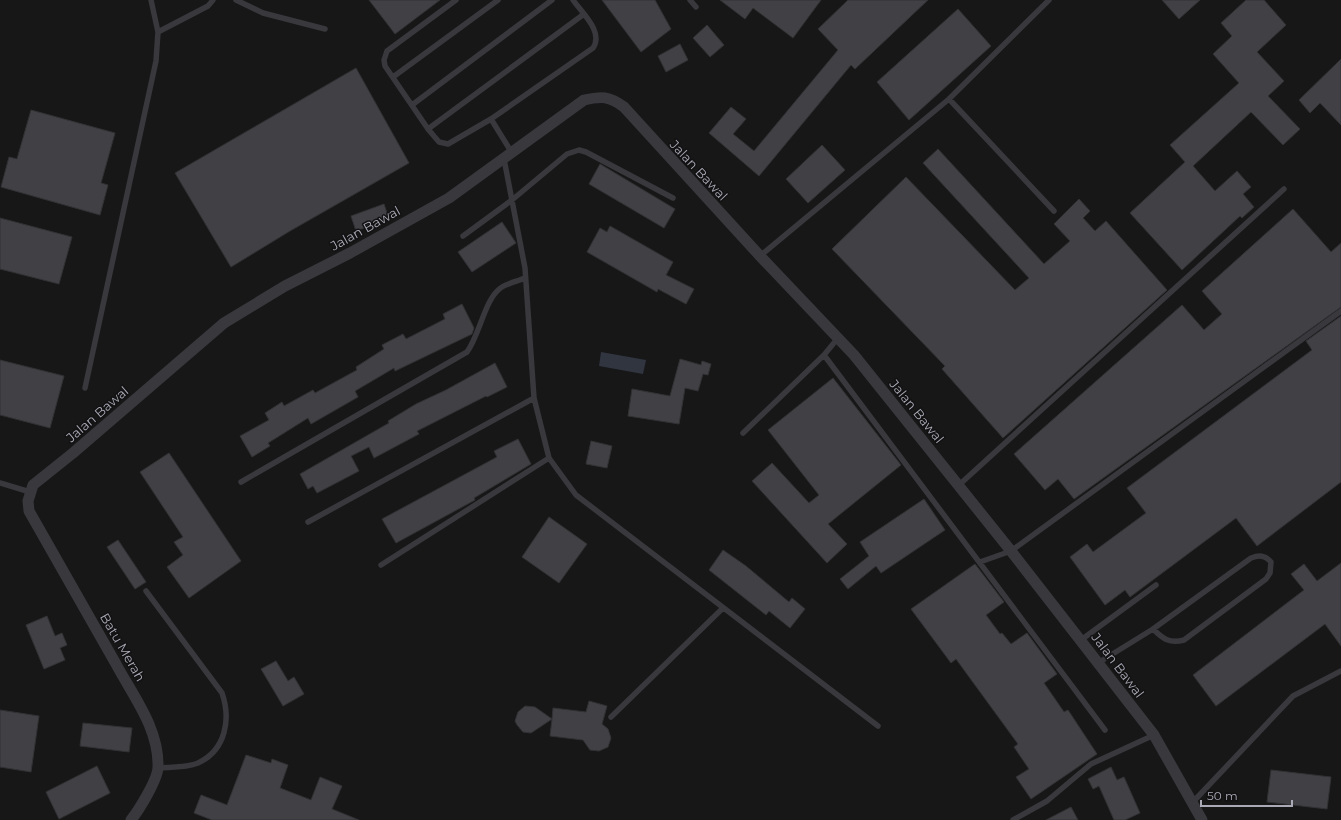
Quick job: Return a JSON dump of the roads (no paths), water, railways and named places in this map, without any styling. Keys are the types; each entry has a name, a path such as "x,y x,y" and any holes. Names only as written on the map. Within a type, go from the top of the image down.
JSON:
{"street":[{"name":"Jalan Bawal","path":"30,492 33,485 73,453 224,323 285,286 350,253 449,198 584,100 598,96 612,99 624,107 760,256 854,355 1011,551 1154,736 1202,820"},
{"name":"Batu Merah","path":"30,492 28,501 30,511 117,666 140,703 155,738 158,768 148,793 137,813 131,820"}],"lane":[{"path":"85,388 156,61 158,32 151,0"},
{"path":"158,32 208,6 213,0"},
{"path":"236,0 262,13 325,29"},
{"path":"456,0 387,51 384,60 385,66 428,129 439,142 448,144 491,119 593,48 596,40 596,31 573,0"},
{"path":"393,77 498,0"},
{"path":"412,105 552,0"},
{"path":"690,0 696,7"},
{"path":"760,256 949,99 1049,0"},
{"path":"428,129 584,14"},
{"path":"949,99 1054,211"},
{"path":"491,119 508,156 512,200 525,278 534,398 549,458 576,495 878,726"},
{"path":"463,236 512,200 568,154 579,150 586,152 673,198"},
{"path":"959,485 1284,189"},
{"path":"241,482 467,352 474,343 489,302 495,294 501,287 525,278"},
{"path":"980,562 1011,551 1341,312"},
{"path":"743,432 824,355 838,338"},
{"path":"824,355 1105,730"},
{"path":"308,522 534,398"},
{"path":"380,565 549,458"},
{"path":"0,483 30,492"},
{"path":"1098,663 1153,629 1251,558 1262,556 1271,562 1270,573 1266,579 1184,640 1171,642 1164,639 1153,629"},
{"path":"1081,640 1156,585"},
{"path":"146,591 222,694 226,705 228,722 223,736 215,750 199,763 180,767 158,768"},
{"path":"611,717 724,608"},
{"path":"1192,803 1293,696 1341,671"},
{"path":"1013,820 1047,801 1091,764 1154,736"}]}
